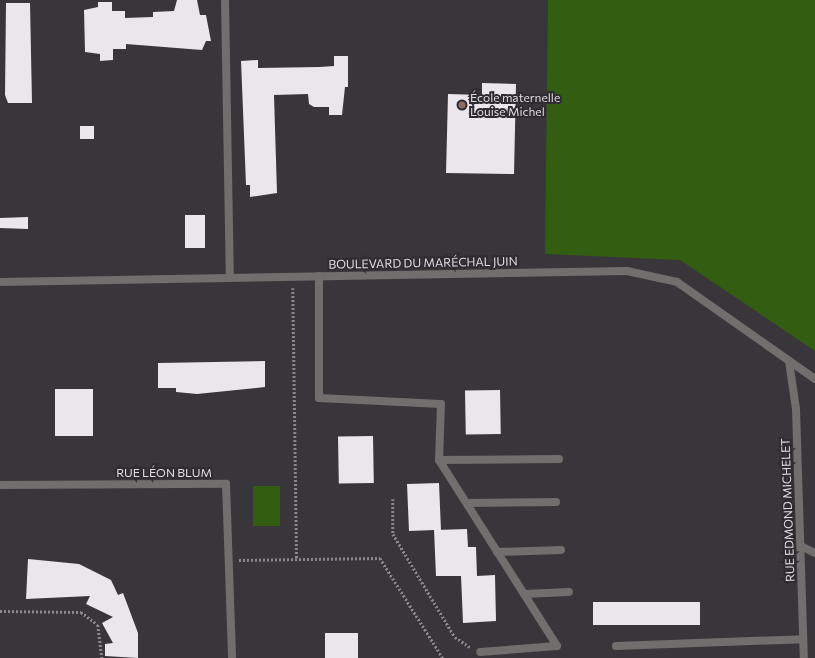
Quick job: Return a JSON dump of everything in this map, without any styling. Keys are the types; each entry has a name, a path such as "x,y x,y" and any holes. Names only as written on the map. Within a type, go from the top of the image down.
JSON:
{"street":[{"path":"225,0 230,278"},
{"name":"BOULEVARD DU MARÉCHAL JUIN","path":"0,282 627,271 677,282 815,379"},
{"path":"319,276 319,398 441,404 439,460 557,646 480,652"},
{"name":"RUE EDMOND MICHELET","path":"789,361 796,409 804,658"},
{"path":"439,460 558,459"},
{"name":"RUE LÉON BLUM","path":"0,485 226,484 232,658"},
{"path":"467,503 556,502"},
{"path":"801,546 815,552"},
{"path":"497,552 561,550"},
{"path":"524,594 569,592"},
{"path":"616,646 803,639"}],"path":[{"path":"293,277 296,560"},
{"path":"394,499 393,534 455,637 480,652"},
{"path":"228,560 380,558 443,658"},
{"path":"0,611 81,612 98,626 102,658"}],"green space":[{"path":"548,0 815,0 815,351 680,260 545,254"},
{"path":"253,486 280,486 280,526 253,526"}],"building":[{"path":"177,0 197,0 200,15 206,15 211,41 206,41 202,50 126,44 126,49 113,49 113,60 100,61 100,54 85,52 84,10 98,7 98,2 112,2 112,11 125,11 125,18 153,17 153,12 174,11"},
{"path":"6,3 30,3 32,103 8,103 5,95"},
{"path":"334,56 348,56 348,87 345,87 342,115 329,115 329,107 314,107 309,104 308,94 274,95 277,193 250,197 250,185 246,185 241,61 258,60 258,68 320,67 334,66"},
{"path":"482,83 516,84 514,174 446,173 448,94 482,95"},
{"path":"80,126 94,126 94,139 80,139"},
{"path":"185,215 205,215 205,248 185,248"},
{"path":"28,217 28,229 0,228 0,218"},
{"path":"265,361 265,387 197,394 176,392 176,388 158,388 158,363"},
{"path":"55,389 93,389 93,436 55,436"},
{"path":"500,390 501,434 466,435 465,391"},
{"path":"373,436 374,483 339,484 338,437"},
{"path":"439,483 441,530 467,529 468,547 476,547 477,576 495,575 496,621 463,623 461,576 436,576 434,530 409,531 407,484"},
{"path":"28,559 79,564 111,580 118,595 123,593 138,633 138,658 105,656 105,644 113,643 102,623 113,617 86,604 90,596 26,599"},
{"path":"593,602 700,602 700,625 593,625"},
{"path":"325,633 358,633 358,658 325,658"}],"place":[{"name":"École maternelle Louise Michel","path":"462,105"}]}
